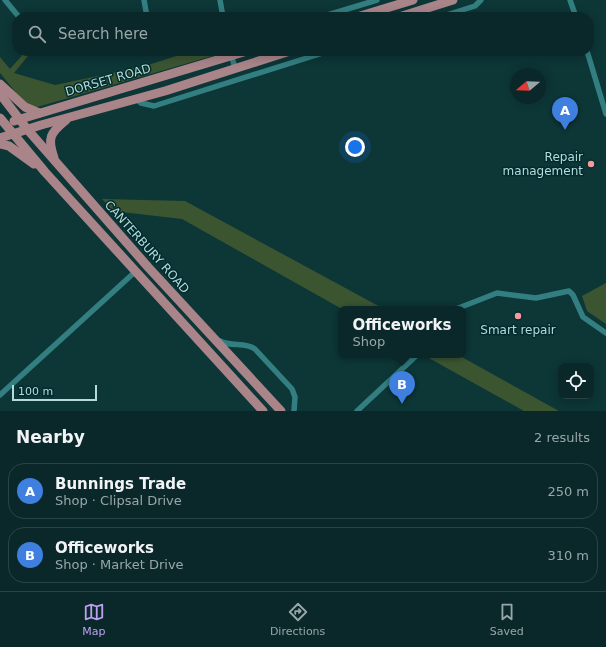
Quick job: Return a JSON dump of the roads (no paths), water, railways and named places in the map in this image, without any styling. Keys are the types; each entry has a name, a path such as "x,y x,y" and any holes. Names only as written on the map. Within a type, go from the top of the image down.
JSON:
{"main road":[{"path":"373,12 413,0"},
{"path":"415,12 453,0"},
{"name":"DORSET ROAD","path":"2,122 19,119 224,56"},
{"path":"0,138 27,129 136,99 274,56"},
{"path":"0,84 25,107 39,113"},
{"name":"CANTERBURY ROAD","path":"0,94 27,129 211,336 281,411"},
{"path":"55,160 51,149 50,137 53,130 68,118"},
{"name":"CANTERBURY ROAD","path":"2,122 45,172 263,411"},
{"path":"0,144 9,146 45,172"},
{"path":"191,332 200,323"}],"street":[{"path":"5,0 15,12"},
{"path":"144,0 146,12"},
{"path":"220,0 222,12"},
{"path":"338,12 377,0"},
{"path":"456,12 475,6 480,0"},
{"path":"570,0 574,12"},
{"path":"231,56 235,68"},
{"path":"136,99 141,104 154,106 313,56"},
{"path":"588,56 606,114"},
{"path":"0,395 136,271"},
{"path":"464,306 497,293 532,298 570,292 582,316 606,333"},
{"path":"211,336 227,345 250,346 255,349 292,389 295,397 294,411"},
{"path":"358,411 414,358"}],"place":[{"name":"Bunnings Trade","path":"565,130"},
{"name":"Repair management","path":"591,164"},
{"name":"Smart repair","path":"518,316"},
{"name":"Officeworks","path":"402,404"}]}
